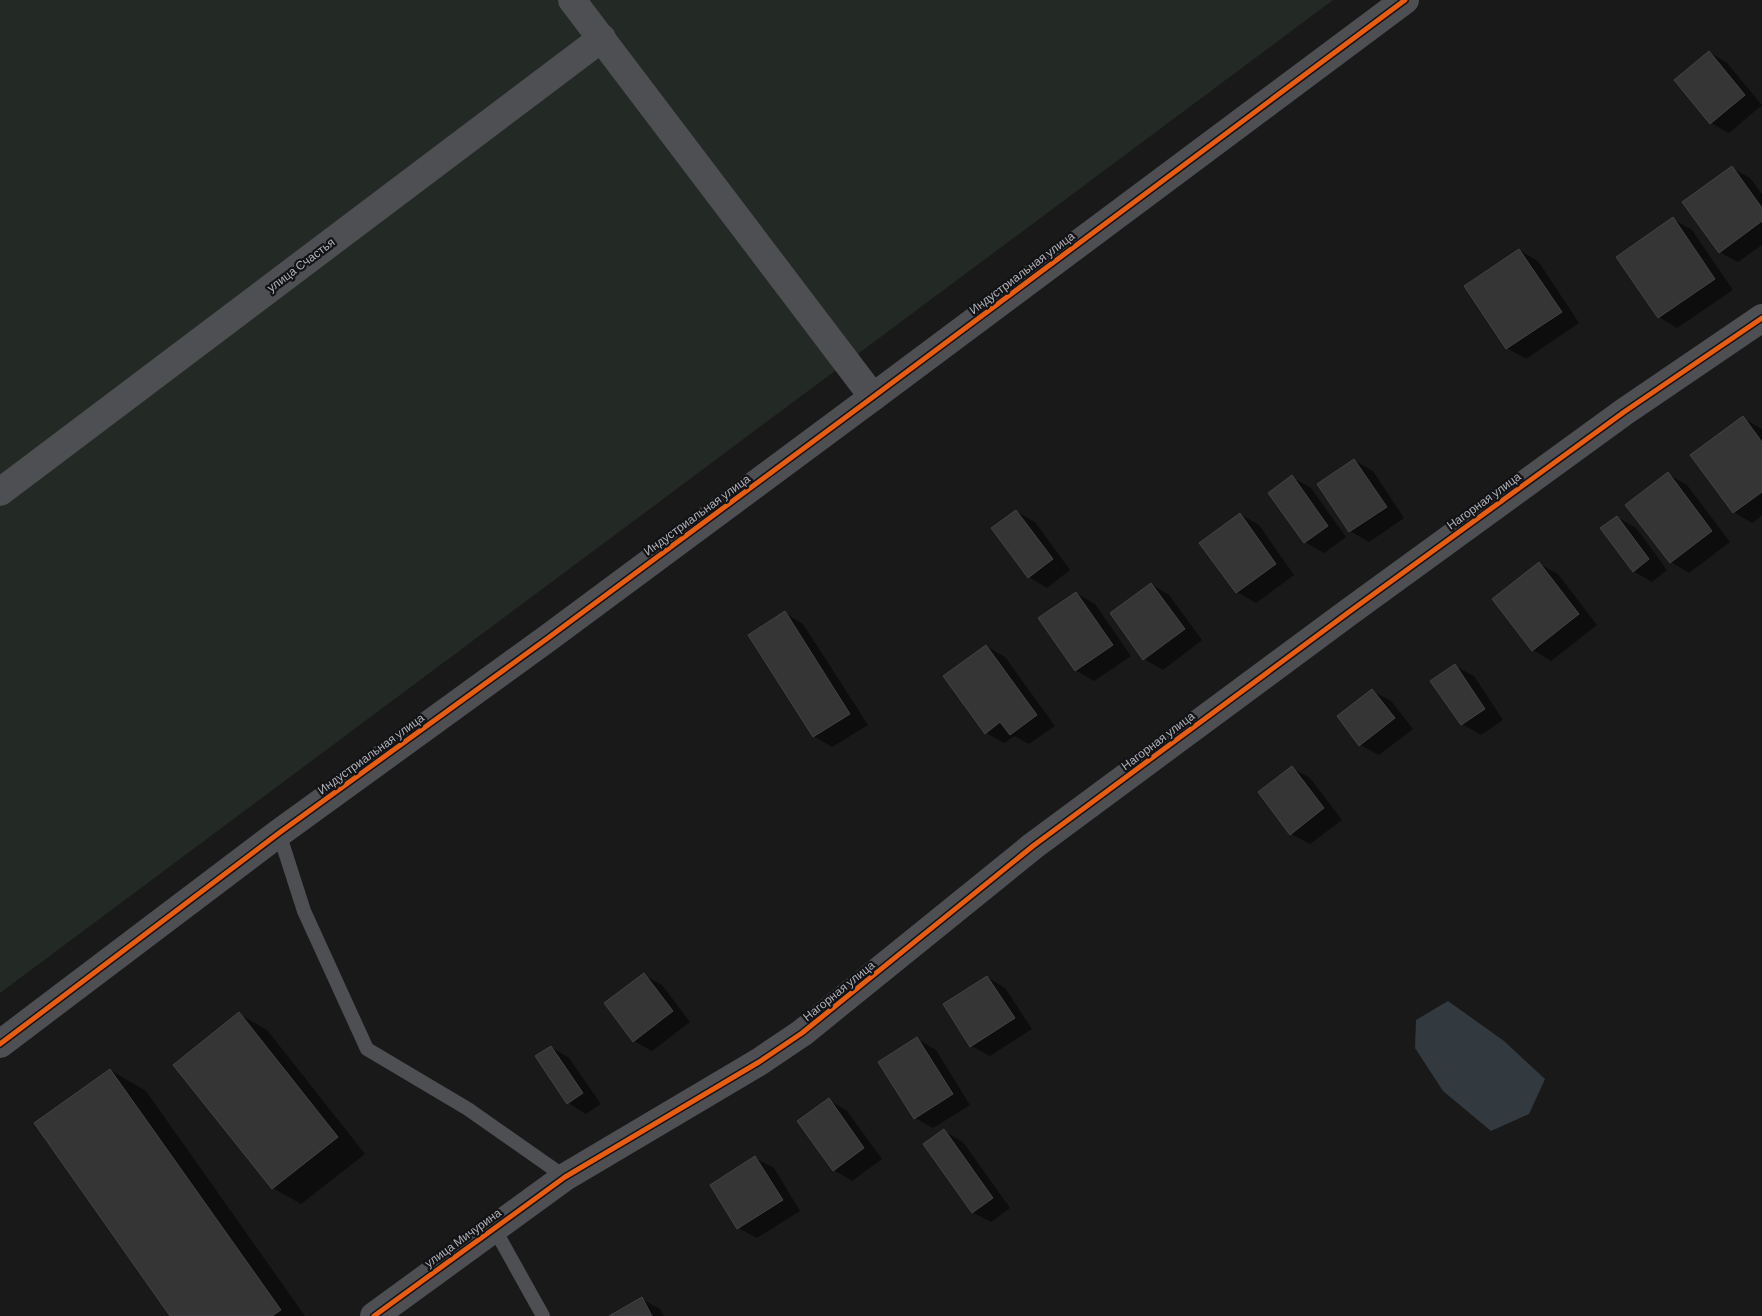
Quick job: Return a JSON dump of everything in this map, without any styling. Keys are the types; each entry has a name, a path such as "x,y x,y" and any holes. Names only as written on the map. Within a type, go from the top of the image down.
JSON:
{"street":[{"path":"572,0 873,397"},
{"name":"Индустриальная улица","path":"0,1044 279,833 548,638 1405,0"},
{"name":"улица Счастья","path":"0,492 602,38"},
{"name":"Нагорная улица","path":"565,1177 759,1062 802,1033 1049,835 1357,606 1624,412 1762,318"},
{"name":"улица Мичурина","path":"374,1316 565,1177"}],"lane":[{"path":"279,833 304,911 367,1049 468,1109 565,1177"},
{"path":"494,1228 543,1316"}],"shaded area":[{"path":"0,0 1333,0 0,993"},
{"path":"1448,1001 1504,1041 1545,1079 1529,1114 1491,1131 1443,1091 1415,1048 1416,1020"}],"building":[{"path":"1709,51 1745,95 1710,124 1674,80"},
{"path":"1732,166 1762,208 1762,221 1719,253 1682,202"},
{"path":"1673,217 1715,279 1658,318 1616,257"},
{"path":"1519,249 1562,312 1506,349 1464,286"},
{"path":"1743,416 1762,442 1762,492 1733,513 1690,455"},
{"path":"1354,459 1387,507 1349,532 1317,484"},
{"path":"1668,472 1712,531 1670,563 1625,505"},
{"path":"1292,475 1328,526 1304,543 1268,493"},
{"path":"1016,510 1053,559 1028,578 991,528"},
{"path":"1240,513 1276,564 1236,593 1199,543"},
{"path":"1617,516 1649,559 1633,572 1600,528"},
{"path":"1539,562 1579,614 1532,651 1492,599"},
{"path":"1151,583 1185,629 1143,660 1110,613"},
{"path":"1076,592 1113,645 1075,671 1038,618"},
{"path":"785,611 850,714 813,737 748,635"},
{"path":"986,645 1037,715 1010,735 1000,722 985,734 943,676"},
{"path":"1455,664 1485,709 1461,725 1430,681"},
{"path":"1372,689 1395,718 1359,746 1337,716"},
{"path":"1292,766 1324,808 1290,835 1258,792"},
{"path":"644,973 673,1011 633,1042 604,1003"},
{"path":"987,976 1015,1018 970,1047 943,1004"},
{"path":"239,1012 338,1137 272,1189 173,1065"},
{"path":"917,1037 953,1094 914,1119 878,1062"},
{"path":"551,1046 583,1093 567,1104 535,1056"},
{"path":"110,1069 281,1310 272,1316 170,1316 34,1123"},
{"path":"829,1098 864,1148 833,1171 797,1121"},
{"path":"944,1129 993,1198 972,1213 923,1144"},
{"path":"755,1156 783,1200 737,1229 710,1185"},
{"path":"642,1297 652,1316 609,1316"}],"cycle path":[{"path":"0,1044 279,833 548,638 1405,0"},
{"path":"374,1316 565,1177 759,1062 802,1033 1033,846 1349,612 1624,412 1762,318"}]}
